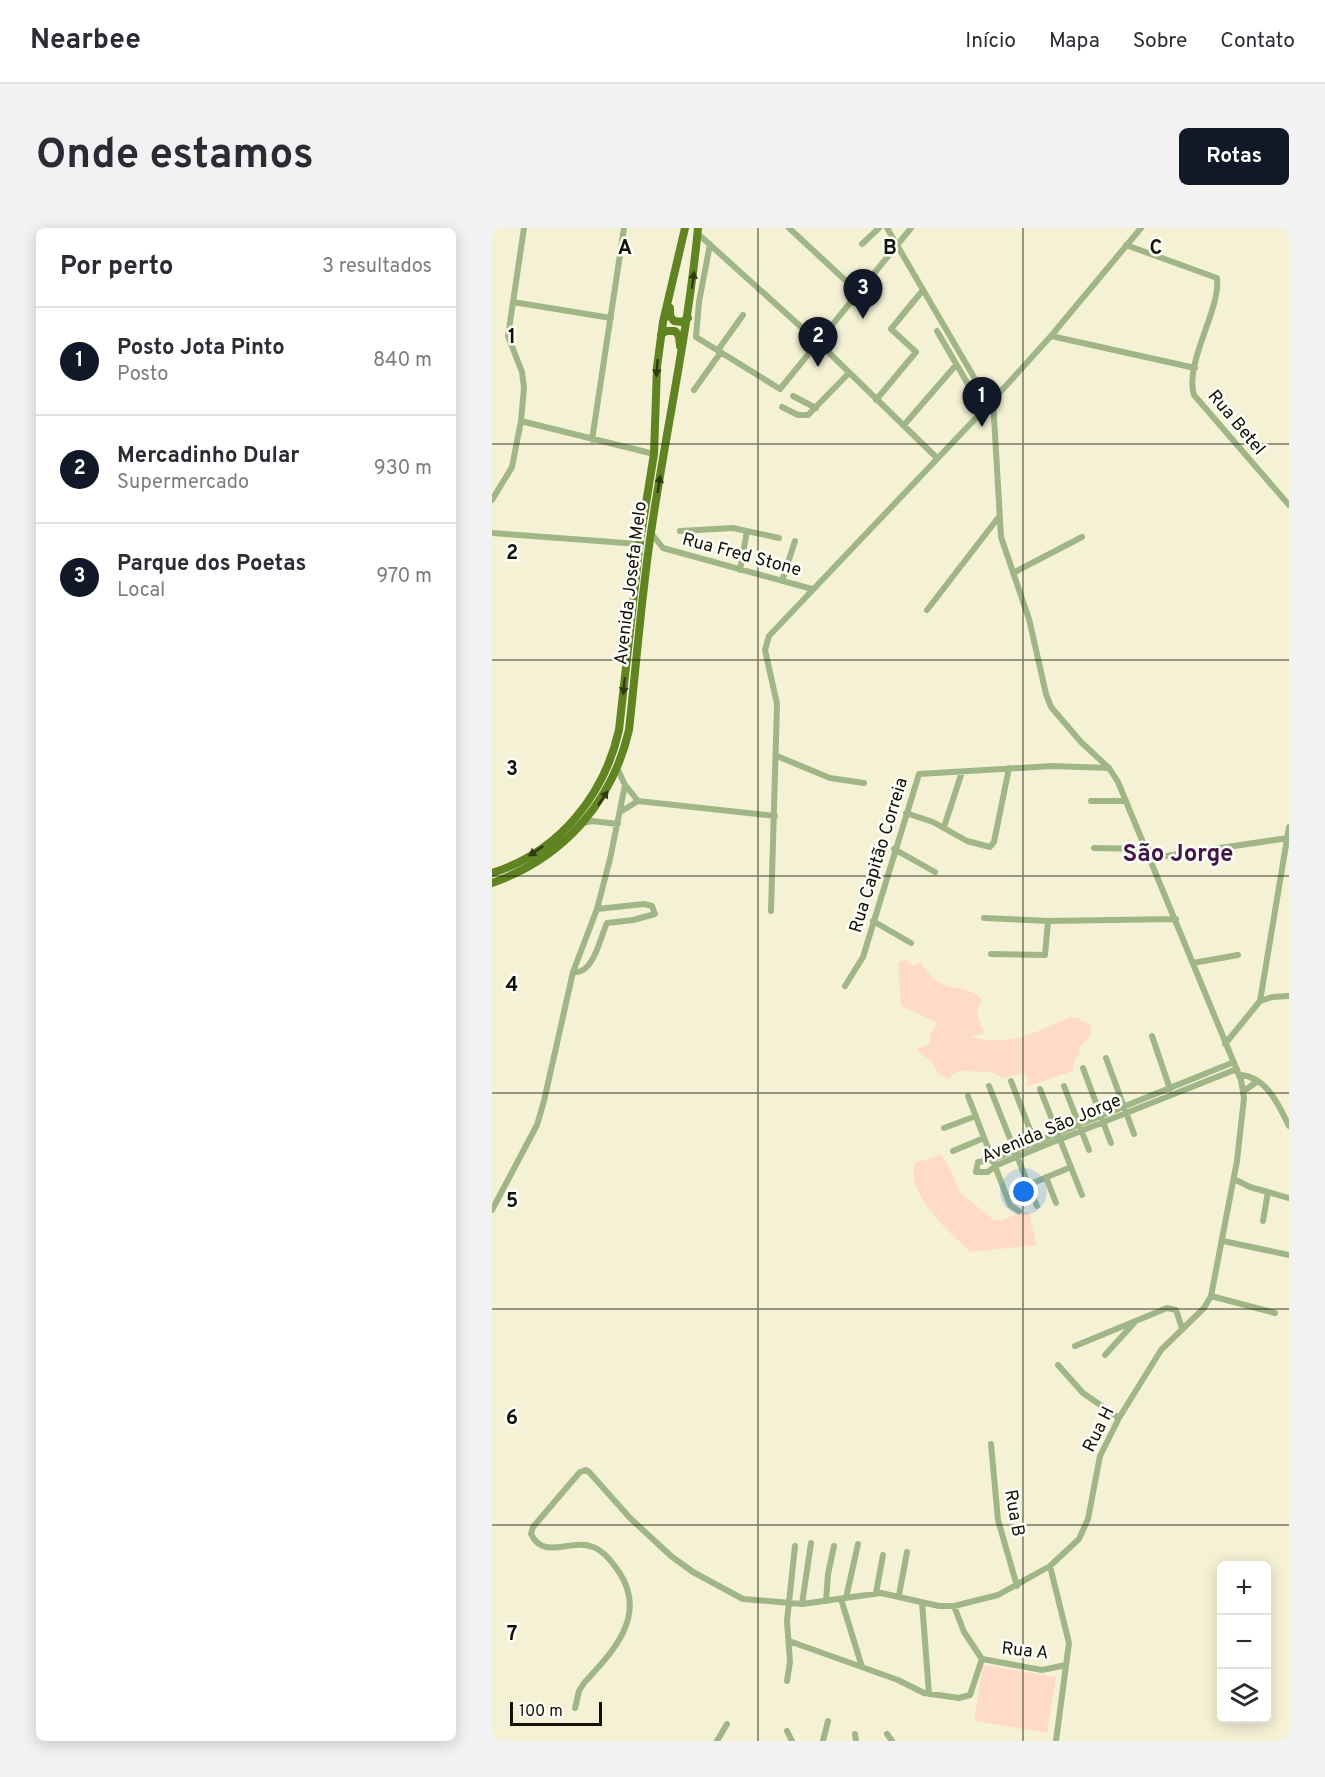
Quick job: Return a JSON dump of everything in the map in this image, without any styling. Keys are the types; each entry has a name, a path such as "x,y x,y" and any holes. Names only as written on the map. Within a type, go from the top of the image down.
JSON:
{"main road":[{"name":"Avenida Josefa Melo","path":"492,873 529,856 566,829 593,796 609,767 619,730 639,544 654,454 657,367 661,335 685,228"},
{"name":"Avenida Josefa Melo","path":"492,883 538,861 583,824 601,801 618,770 629,730 651,533 680,359 688,318 695,301 698,231"},
{"path":"670,292 672,320 678,322 688,318"},
{"path":"661,335 670,330 678,333 680,359"}],"street":[{"path":"492,500 512,467 521,421 524,388 522,372 508,336 524,228"},
{"path":"592,440 624,228"},
{"path":"789,228 859,293"},
{"path":"862,244 879,228"},
{"path":"887,228 991,401 1002,543 1029,619 1042,680 1051,707 1081,742 1109,768 1152,858 1244,1091 1258,1083"},
{"path":"710,244 695,301 695,335 780,389 820,344 911,228"},
{"path":"771,911 777,704 765,646 769,636 1051,336 1141,228"},
{"path":"698,231 820,344 937,458"},
{"name":"Rua Betel","path":"1126,245 1217,278 1192,385 1197,400 1289,505"},
{"path":"876,400 916,352 891,329 923,290"},
{"path":"513,302 610,318"},
{"path":"694,390 743,315"},
{"path":"937,331 976,398"},
{"path":"1051,336 1195,368"},
{"path":"904,425 956,365"},
{"path":"816,408 795,397 785,409 805,416 816,408 849,373"},
{"path":"521,421 654,454"},
{"path":"927,610 999,517"},
{"path":"680,531 720,528 779,538"},
{"path":"740,570 747,531"},
{"path":"492,533 639,544"},
{"name":"Rua Fred Stone","path":"651,533 663,548 812,589"},
{"path":"1013,573 1082,537"},
{"path":"782,581 795,541"},
{"name":"Rua Fred Stone","path":"648,555 663,548"},
{"path":"777,756 830,778 864,783"},
{"path":"906,813 944,827 982,846 990,847 994,842 1009,768"},
{"name":"Rua Capitão Correia","path":"845,986 861,964 894,849 919,774 1009,768 1109,768"},
{"path":"618,770 625,785 638,801"},
{"path":"944,827 962,771"},
{"path":"492,1210 537,1125 573,972 597,909 625,785"},
{"path":"620,812 638,801 775,816"},
{"path":"1091,801 1126,801"},
{"path":"583,824 592,821 618,824"},
{"path":"1225,1044 1260,1001 1289,827"},
{"path":"1152,858 1288,838"},
{"path":"1094,848 1148,849"},
{"path":"894,849 935,872"},
{"path":"573,972 585,969 597,950 607,922 633,920 655,914 652,906 644,904 597,909"},
{"path":"984,918 1048,921 1176,919"},
{"path":"873,921 911,943"},
{"path":"991,954 1045,954 1048,921"},
{"path":"1193,963 1238,955"},
{"path":"1260,1001 1272,997 1289,996"},
{"path":"1152,1036 1174,1090"},
{"path":"1106,1058 1134,1134"},
{"path":"1083,1068 1112,1143"},
{"path":"1237,1070 1258,1083 1276,1099 1289,1126"},
{"path":"1237,1070 1258,1083"},
{"name":"Avenida São Jorge","path":"994,1163 1174,1090 1237,1070"},
{"path":"1011,1082 1037,1145"},
{"path":"989,1086 1036,1206"},
{"path":"1064,1086 1089,1150"},
{"path":"1040,1089 1082,1195"},
{"name":"Rua H","path":"954,1606 998,1595 1017,1586 1050,1566 1079,1539 1084,1531 1100,1456 1119,1418 1161,1350 1204,1308 1211,1296 1234,1179 1244,1091"},
{"path":"968,1096 1010,1205 1019,1211"},
{"path":"944,1128 976,1116"},
{"path":"953,1151 984,1138"},
{"path":"1028,1185 1071,1167"},
{"path":"1046,1177 1056,1203"},
{"path":"1234,1179 1289,1198"},
{"path":"1263,1221 1268,1192"},
{"path":"1223,1241 1289,1255"},
{"path":"1211,1296 1275,1313"},
{"path":"1075,1346 1137,1319 1174,1308 1182,1328"},
{"path":"1106,1355 1137,1319"},
{"path":"1058,1365 1083,1393 1119,1418"},
{"name":"Rua B","path":"991,1444 999,1520 1017,1586"},
{"path":"575,1708 579,1691 584,1683 622,1638 631,1608 629,1593 623,1578 601,1551 578,1544 549,1549 539,1545 531,1534 533,1527 578,1473 586,1470 630,1518 693,1572 743,1599 802,1604 876,1593 899,1595 922,1602 954,1606 964,1632 982,1659 969,1697 959,1698 929,1694 789,1641"},
{"path":"802,1604 811,1543"},
{"path":"858,1544 844,1598 862,1667"},
{"path":"787,1681 790,1662 789,1603 795,1546"},
{"path":"826,1601 828,1574 834,1546"},
{"path":"899,1595 907,1552"},
{"path":"876,1593 883,1555"},
{"path":"1050,1566 1068,1634 1056,1741"},
{"path":"922,1602 929,1694"},
{"name":"Rua A","path":"982,1659 1042,1670 1066,1665"},
{"path":"823,1741 828,1721"},
{"path":"717,1741 727,1724"},
{"path":"787,1731 792,1741"},
{"path":"887,1734 892,1741"}],"shaded area":[{"path":"906,959 913,966 921,962 928,973 943,984 974,993 982,999 977,1014 984,1031 982,1034 971,1037 997,1040 1021,1037 1069,1017 1078,1018 1091,1026 1090,1036 1079,1048 1080,1053 1074,1060 1073,1071 1028,1086 1027,1078 1023,1073 1004,1078 990,1072 960,1071 952,1074 949,1079 939,1074 932,1062 918,1052 918,1048 930,1044 930,1035 938,1023 901,1006 898,962"},
{"path":"941,1155 950,1168 960,1193 994,1220 1003,1220 1023,1211 1030,1214 1036,1245 971,1252 952,1235 922,1199 914,1174 916,1162"},
{"path":"983,1665 1056,1677 1047,1733 974,1721"}],"place":[{"name":"Parque dos Poetas","path":"863,319"},
{"name":"Mercadinho Dular","path":"818,367"},
{"name":"Posto Jota Pinto","path":"982,427"}],"district":[{"name":"São Jorge","path":"1178,853"}]}
